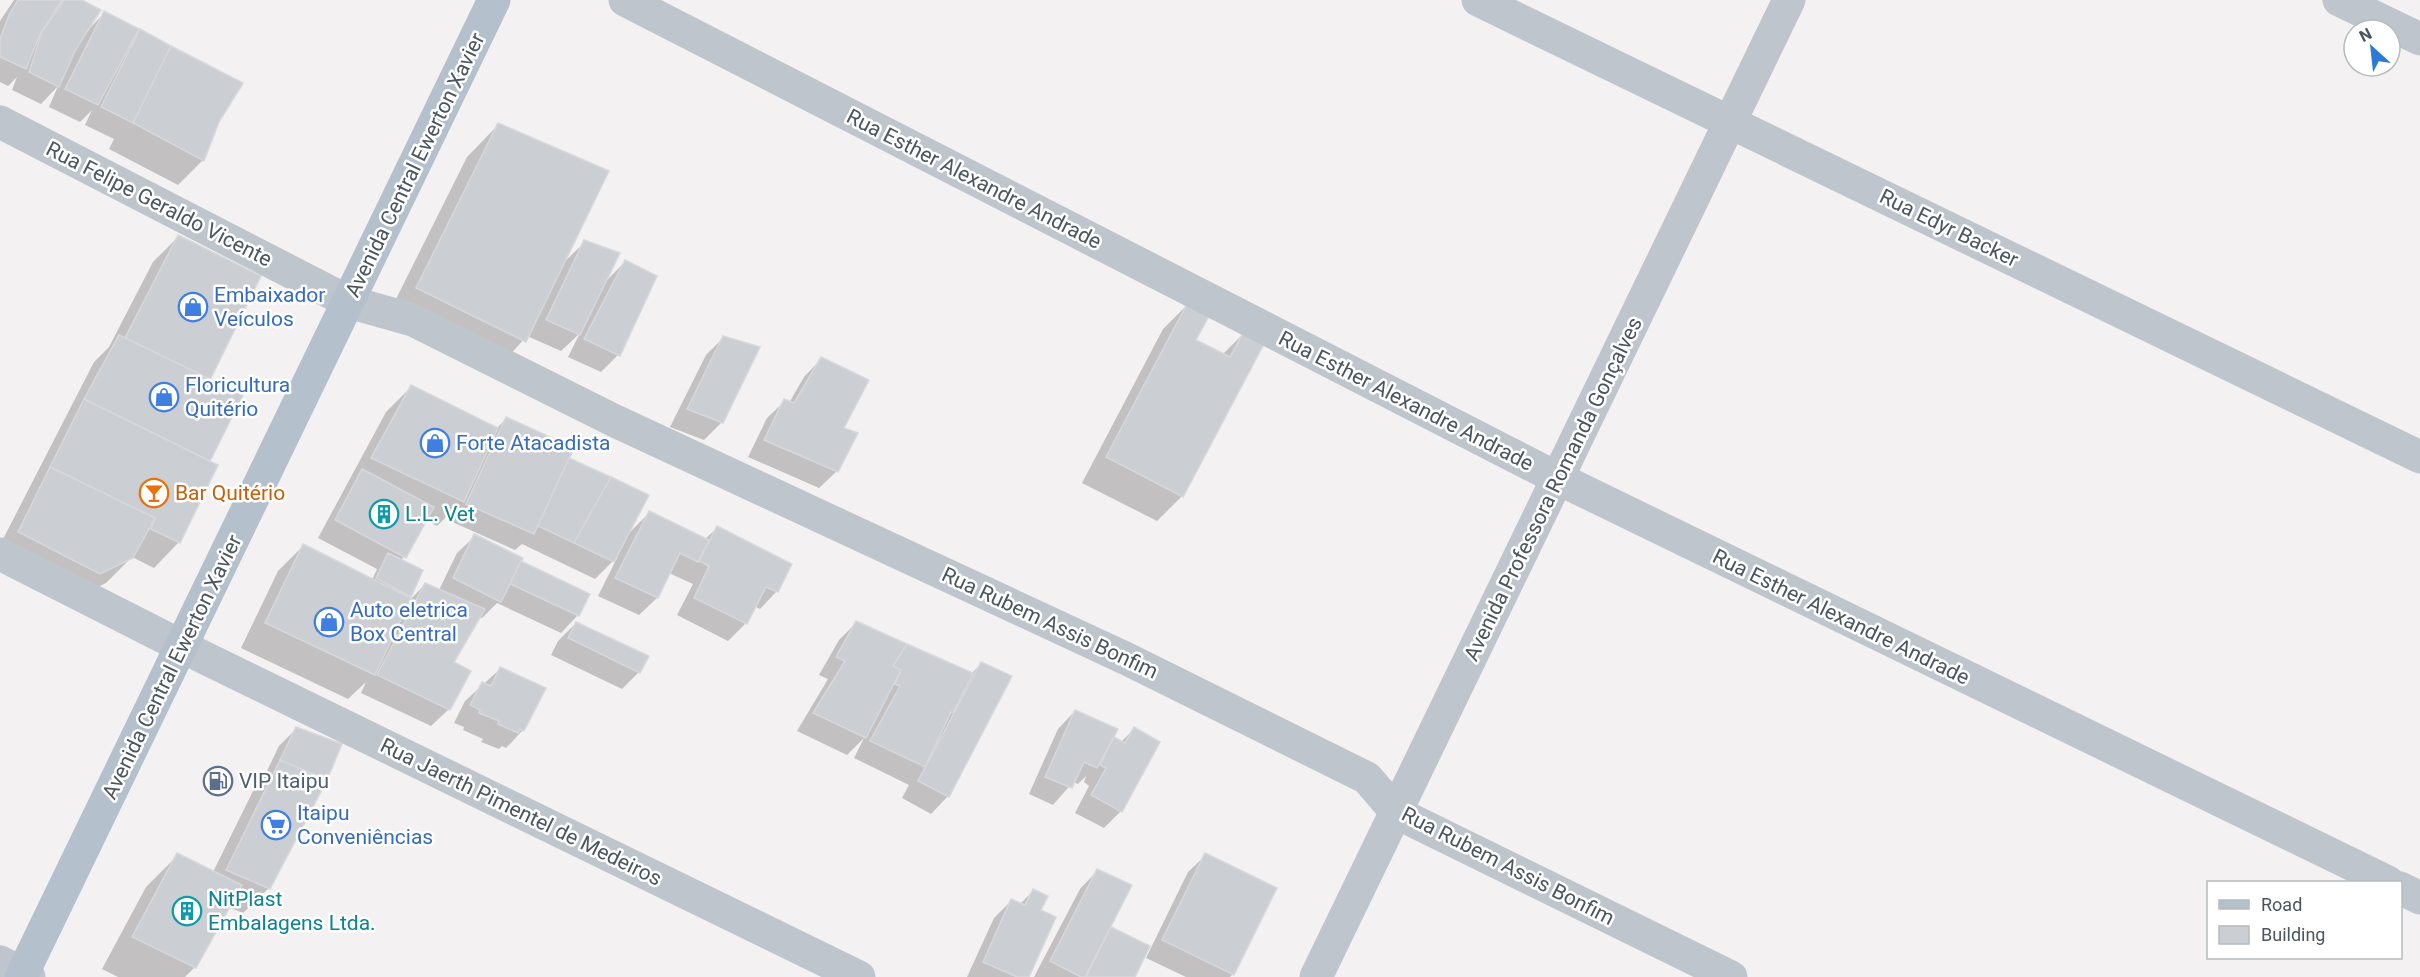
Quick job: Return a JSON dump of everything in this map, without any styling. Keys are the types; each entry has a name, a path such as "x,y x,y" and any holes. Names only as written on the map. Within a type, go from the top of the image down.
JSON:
{"main road":[{"name":"Avenida Central Ewerton Xavier","path":"18,972 183,645 494,0"}],"street":[{"name":"Rua Esther Alexandre Andrade","path":"625,0 1557,478 2386,881"},
{"name":"Rua Edyr Backer","path":"1478,0 1731,121 2420,458"},
{"name":"Avenida Professora Romanda Gonçalves","path":"1316,977 1789,0"},
{"path":"2339,0 2420,39"},
{"name":"Rua Felipe Geraldo Vicente","path":"0,122 349,302"},
{"name":"Rua Rubem Assis Bonfim","path":"349,302 413,320 613,420 1137,664 1368,778 1397,813 1731,977"},
{"name":"Rua Jaerth Pimentel de Medeiros","path":"0,554 859,977"},
{"path":"2402,889 2420,898"}],"building":[{"path":"18,0 62,0 41,32 26,69 0,57 0,39 9,15"},
{"path":"64,0 82,0 101,10 76,49 59,87 29,72 42,32"},
{"path":"104,11 139,29 98,105 65,89"},
{"path":"140,29 171,46 133,123 101,107"},
{"path":"171,46 243,83 219,122 204,161 133,123"},
{"path":"498,123 609,171 526,342 416,288"},
{"name":"Embaixador Veículos","path":"178,235 261,276 210,380 125,338"},
{"path":"584,240 620,253 580,335 546,320"},
{"path":"625,260 657,276 620,356 584,339"},
{"path":"1188,302 1210,314 1196,340 1230,357 1244,331 1265,342 1183,497 1106,457"},
{"name":"Floricultura Quitério","path":"119,335 243,395 210,461 84,399"},
{"path":"723,336 760,347 723,423 687,409"},
{"path":"821,357 869,380 844,428 858,433 838,472 764,440 784,399 794,403"},
{"name":"Forte Atacadista","path":"411,385 498,428 464,502 371,458"},
{"name":"Bar Quitério","path":"84,399 218,465 180,543 151,529 155,518 50,467"},
{"path":"506,417 574,448 534,534 466,504"},
{"path":"569,458 611,477 574,543 538,526"},
{"path":"50,467 155,518 133,558 100,574 18,532"},
{"name":"L.L. Vet","path":"362,469 434,507 406,558 335,520"},
{"path":"611,477 649,495 614,562 574,543"},
{"path":"649,511 709,540 698,562 680,553 658,598 615,578"},
{"path":"717,526 792,564 778,592 766,587 747,624 694,598 709,566 699,561"},
{"path":"474,534 523,558 501,602 453,578"},
{"path":"303,544 411,598 375,675 265,623"},
{"path":"388,553 423,570 411,597 376,578"},
{"path":"521,561 590,594 579,616 510,584"},
{"path":"425,583 485,609 454,662 471,671 450,710 377,675"},
{"path":"856,621 907,644 893,666 901,670 866,738 813,713 845,661 836,657"},
{"path":"576,622 649,656 640,673 568,638"},
{"path":"907,644 973,673 953,713 951,712 925,767 870,741 900,686 895,684 901,670 893,666"},
{"path":"981,662 1012,676 949,797 918,781"},
{"path":"500,667 546,688 524,731 520,729 518,733 498,724 499,721 479,713 480,710 470,705 482,682 491,686"},
{"path":"1075,710 1118,729 1097,768 1084,762 1072,788 1045,777"},
{"path":"296,727 342,744 327,780 280,760"},
{"path":"1134,727 1160,742 1122,812 1091,795 1106,768 1100,765 1114,737 1125,743"},
{"name":"Itaipu Conveniências","path":"280,760 327,780 270,889 226,870"},
{"name":"NitPlast Embalagens Ltda.","path":"177,853 242,885 196,968 132,937"},
{"path":"1205,853 1277,888 1234,975 1162,940"},
{"path":"1097,869 1132,885 1085,977 1081,977 1050,961"},
{"path":"1033,889 1048,896 1041,910 1056,917 1029,977 1017,977 983,962 1011,899 1025,905"},
{"path":"1111,927 1150,946 1135,977 1086,977"}],"place":[{"name":"Embaixador Veículos","path":"193,307"},
{"name":"Floricultura Quitério","path":"164,397"},
{"name":"Forte Atacadista","path":"435,443"},
{"name":"Bar Quitério","path":"154,493"},
{"name":"L.L. Vet","path":"384,514"},
{"name":"Auto eletrica Box Central","path":"329,622"},
{"name":"VIP Itaipu","path":"218,781"},
{"name":"Itaipu Conveniências","path":"276,825"},
{"name":"NitPlast Embalagens Ltda.","path":"187,911"}]}
